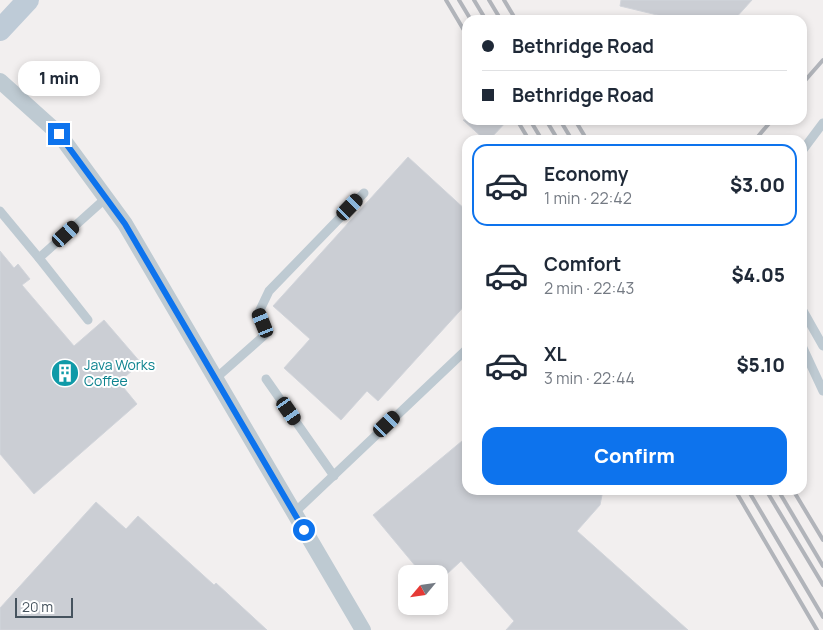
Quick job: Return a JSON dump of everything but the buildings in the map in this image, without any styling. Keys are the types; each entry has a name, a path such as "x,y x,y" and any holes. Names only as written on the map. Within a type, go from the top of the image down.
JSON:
{"main road":[{"path":"0,30 28,0"}],"street":[{"path":"0,81 59,134 125,224 363,630"}],"lane":[{"path":"807,144 823,123"},
{"path":"215,378 267,333 258,312 269,291 364,193"},
{"path":"39,258 106,198"},
{"path":"0,211 88,320"},
{"path":"807,318 823,346"},
{"path":"294,513 462,354"},
{"path":"807,357 823,391"},
{"path":"266,378 334,476"}],"railway":[{"path":"446,0 462,27"},
{"path":"459,0 468,15"},
{"path":"474,0 483,15"},
{"path":"489,0 498,15"},
{"path":"504,0 513,15"},
{"path":"807,78 823,60"},
{"path":"520,125 526,135"},
{"path":"533,125 539,135"},
{"path":"549,125 555,135"},
{"path":"563,125 569,135"},
{"path":"578,125 584,135"},
{"path":"759,135 768,125"},
{"path":"738,495 817,630"},
{"path":"751,495 823,617"},
{"path":"769,495 823,585"},
{"path":"781,495 823,566"},
{"path":"796,495 823,540"}],"place":[{"name":"Java Works Coffee","path":"65,373"}],"route":[{"path":"59,134 125,224 304,530"}]}
